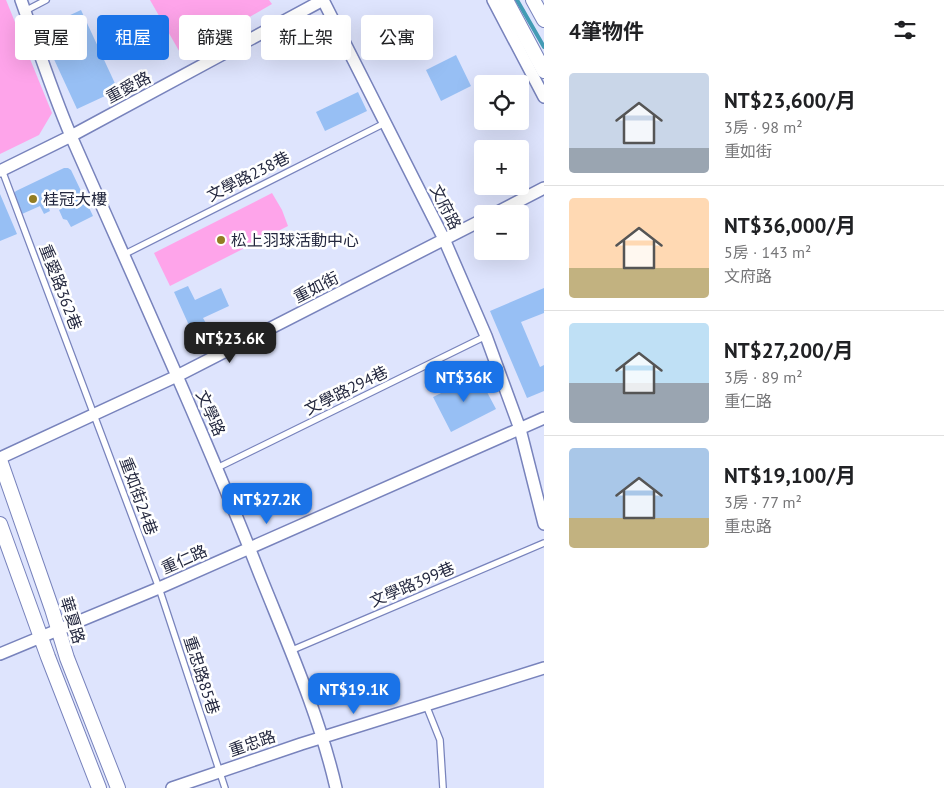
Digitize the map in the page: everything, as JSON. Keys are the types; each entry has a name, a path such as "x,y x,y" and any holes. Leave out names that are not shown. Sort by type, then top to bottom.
{"street":[{"name":"文學路","path":"21,0 71,136 250,547 323,737 336,788"},
{"name":"文府路","path":"323,0 444,239 486,336 520,429 544,524"},
{"name":"重愛路","path":"1,170 71,136 323,0"},
{"path":"493,0 544,98"},
{"path":"506,0 544,71"},
{"path":"533,0 544,20"},
{"path":"511,205 544,188"},
{"name":"重如街","path":"0,459 177,376 474,224"},
{"name":"重仁路","path":"0,654 159,588 544,418"},
{"name":"華夏路","path":"0,459 66,658 118,788"},
{"path":"0,524 34,616 40,638 99,788"},
{"name":"重忠路","path":"172,788 323,737 544,668"}],"lane":[{"path":"25,12 46,0"},
{"name":"文學路238巷","path":"123,255 386,123"},
{"name":"重愛路362巷","path":"1,170 94,414"},
{"name":"文學路294巷","path":"217,468 486,336"},
{"name":"重如街24巷","path":"94,414 159,588"},
{"name":"文學路399巷","path":"290,651 544,543"},
{"name":"重忠路85巷","path":"159,588 225,788"},
{"path":"426,706 440,740 443,788"}],"shaded area":[{"path":"0,0 6,0 15,22 15,60 30,60 52,113 39,135 0,154"},
{"path":"150,0 269,0 272,4 251,16 179,15 179,51 169,33 169,15 159,15"},
{"name":"松上羽球活動中心","path":"272,193 282,210 288,226 170,286 154,253"}],"building":[{"path":"81,10 83,15 70,15"},
{"path":"87,23 97,45 97,60 104,60 118,90 77,109 54,60 87,60"},
{"path":"456,55 471,86 441,101 426,70"},
{"path":"358,92 367,111 325,131 316,112"},
{"name":"桂冠大樓","path":"64,168 71,170 93,216 71,227 67,220 63,219 59,210 63,208 58,196 46,201 50,211 44,214 40,206 22,214 13,194"},
{"path":"0,194 17,234 0,241"},
{"path":"188,286 195,300 221,288 229,306 203,318 207,325 192,332 174,292"},
{"path":"544,288 544,313 521,322 540,367 544,365 544,391 527,398 490,311"},
{"path":"478,375 496,409 451,432 433,397"}],"waterway":[{"path":"517,0 544,47"}],"place":[{"name":"桂冠大樓","path":"33,199"},
{"name":"松上羽球活動中心","path":"221,240"}]}
